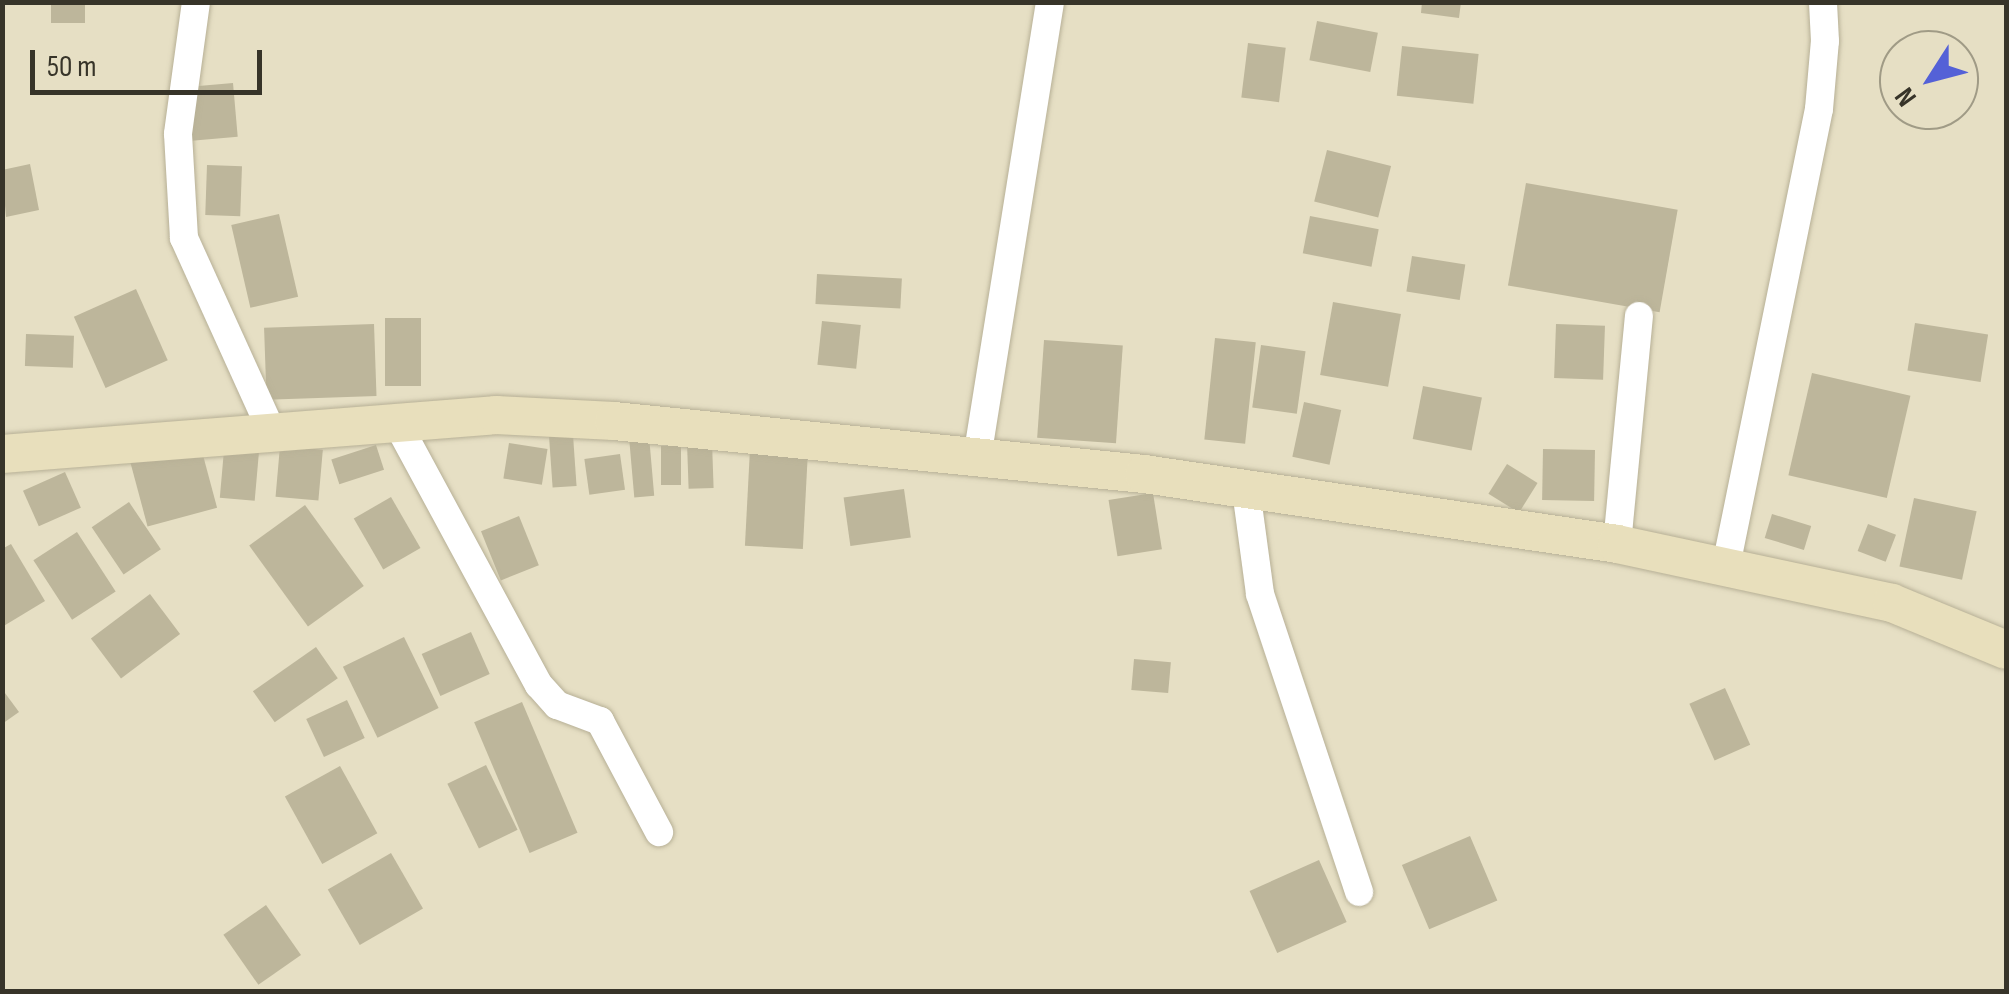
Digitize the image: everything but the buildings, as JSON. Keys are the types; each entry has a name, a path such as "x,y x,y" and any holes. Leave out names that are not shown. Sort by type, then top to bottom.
{"street":[{"path":"196,2 178,134 184,238 272,432"},
{"path":"976,458 1050,2"},
{"path":"1726,566 1820,109 1826,41 1823,2"},
{"path":"1616,544 1639,316"},
{"path":"2,454 496,415 614,421 1246,490 1616,544 1892,603 2006,650"},
{"path":"396,421 539,685 558,705 600,721 658,832"},
{"path":"1246,490 1260,594 1359,892"}]}
